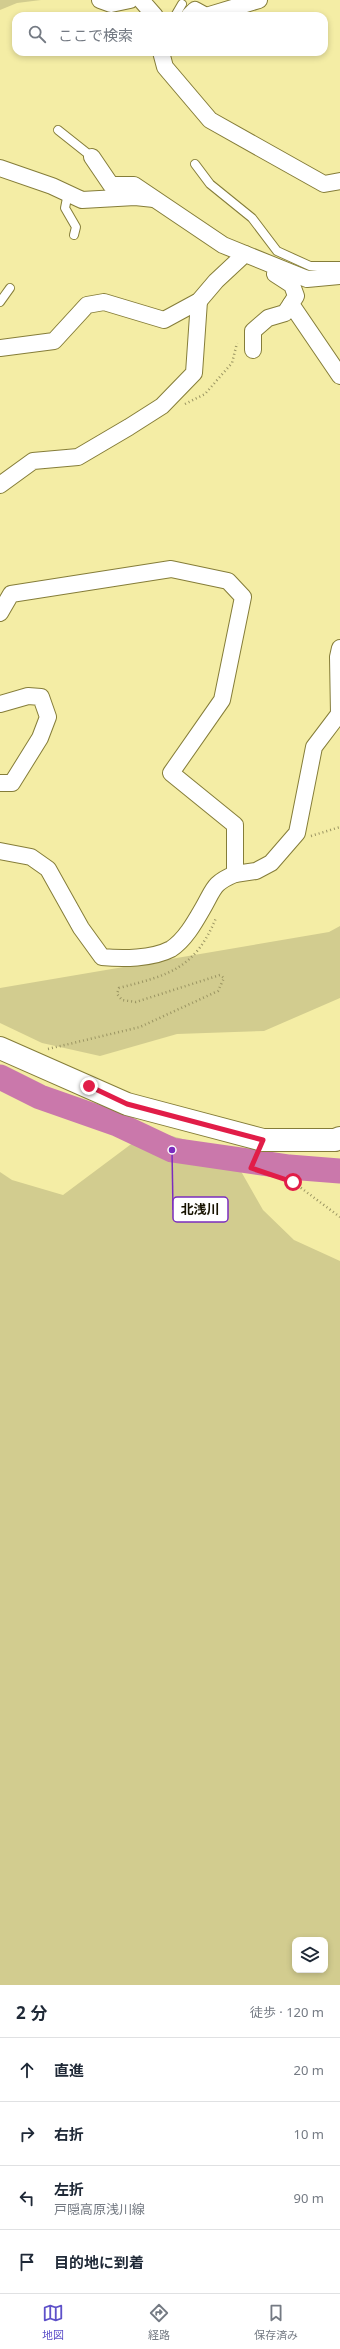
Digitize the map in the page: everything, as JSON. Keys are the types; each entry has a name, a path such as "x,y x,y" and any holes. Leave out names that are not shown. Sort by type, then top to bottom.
{"main road":[{"path":"0,1048 127,1104 263,1140 335,1140 340,1138"}],"street":[{"path":"100,0 111,4 130,0"},
{"path":"141,0 152,12"},
{"path":"219,12 259,0"},
{"path":"186,10 195,10 199,12"},
{"path":"162,56 165,67 210,120 324,184 340,181"},
{"path":"92,157 111,185 134,185 223,245 307,279 340,276"},
{"path":"0,168 68,193 82,200 92,201 135,197 155,199"},
{"path":"0,348 54,341 87,305 104,302 164,320 199,301 216,281 245,254"},
{"path":"252,350 253,331 268,318 285,313 296,296 292,285 275,275 272,265"},
{"path":"0,485 33,461 78,457 162,406 194,373 199,301"},
{"path":"291,304 340,376"},
{"path":"0,613 11,594 171,569 228,580 243,597 222,700 171,773 235,825 235,874"},
{"path":"0,851 31,857 48,869 81,928 102,958 130,960 171,949 190,931 219,881 235,874 256,871 271,863 298,830 314,747 339,714 338,657 340,648"},
{"path":"0,704 28,696 42,698 48,717 40,738 12,783 0,782"}],"lane":[{"path":"58,130 92,157"},
{"path":"195,164 210,184 252,218 277,252 310,266 340,266"},
{"path":"68,193 65,208 76,227 74,235"},
{"path":"0,302 10,288"}],"path":[{"path":"298,830 312,836 340,827"},
{"path":"35,1063 48,1049 140,1028 218,991 224,978 220,975 136,1002 122,1000 117,994 119,988 158,978 188,962 208,938 216,916"},
{"path":"263,1140 251,1168 293,1182 340,1217"}],"shaded area":[{"path":"0,0 41,0 17,3 0,10"},
{"path":"340,926 340,998 264,1031 177,1034 100,1056 42,1043 0,1023 0,988 329,932"},
{"path":"150,1130 230,1152 263,1210 294,1240 340,1261 340,1985 0,1985 0,1172 12,1180 63,1195"}],"waterway":[{"path":"0,1077 40,1097 117,1124 172,1150 289,1167 340,1171"}],"place":[{"name":"北浅川","path":"172,1150"}],"route":[{"path":"89,1086 127,1104 263,1140 251,1168 293,1182"}]}
